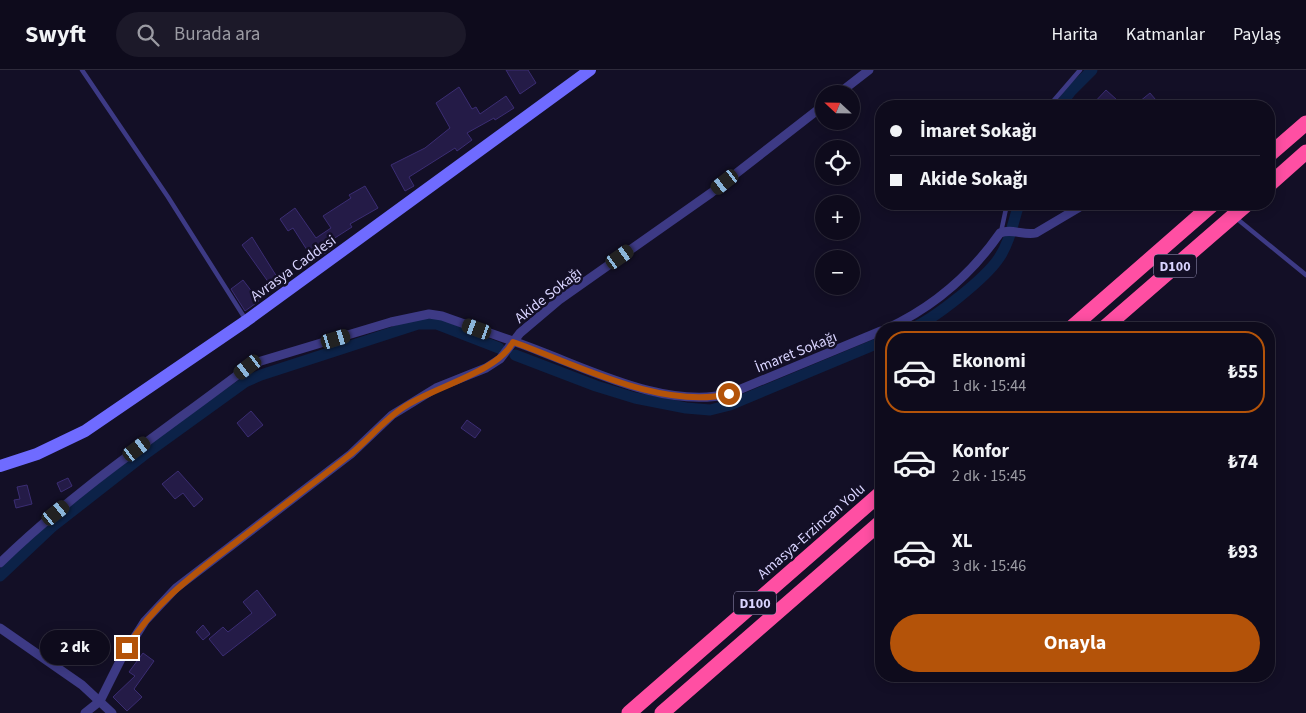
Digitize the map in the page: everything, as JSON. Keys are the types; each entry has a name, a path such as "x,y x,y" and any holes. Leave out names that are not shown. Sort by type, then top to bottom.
{"highway":[{"path":"1275,150 1306,123"},
{"path":"1275,180 1306,152"},
{"name":"D100","path":"1078,322 1200,210"},
{"name":"D100","path":"1111,322 1240,210"},
{"name":"Amasya-Erzincan Yolu","path":"629,713 875,498"},
{"name":"D100","path":"662,713 875,527"}],"street":[{"name":"Avrasya Caddesi","path":"0,466 37,454 85,432 246,322 590,70"},
{"path":"850,85 869,70"},
{"name":"Akide Sokağı","path":"85,713 100,701 134,637 145,621 176,588 351,454 392,415 436,388 486,368 500,359 513,342 560,300 711,193 815,112"},
{"path":"900,322 921,312 938,300 972,269 1003,232 1036,233 1075,210"},
{"name":"İmaret Sokağı","path":"0,563 56,513 137,449 248,367 262,361 391,322 429,314 442,316 598,375 638,387 692,398 713,398 729,394 875,333"},
{"path":"0,628 70,676 112,713"}],"lane":[{"path":"82,70 168,197 246,322"},
{"path":"1054,100 1080,70"},
{"path":"1003,232 1007,210"},
{"path":"1233,216 1306,275"}],"building":[{"path":"506,70 528,70 536,83 520,94"},
{"path":"459,87 472,109 476,107 480,114 506,96 514,108 495,120 494,118 467,133 472,140 457,151 455,148 409,177 414,186 405,191 391,165 425,148 450,128 436,103"},
{"path":"1106,90 1117,100 1097,100"},
{"path":"1150,93 1156,100 1141,100"},
{"path":"365,186 378,208 350,224 352,227 327,243 331,249 314,261 293,228 288,231 280,219 295,208 316,238 331,228 323,216 351,198 349,195"},
{"path":"252,237 282,285 274,290 242,245"},
{"path":"243,280 259,301 245,311 231,289"},
{"path":"251,411 263,425 248,437 237,423"},
{"path":"467,420 481,430 475,438 461,428"},
{"path":"178,471 203,499 194,507 183,493 175,499 162,484"},
{"path":"68,478 72,486 61,492 57,483"},
{"path":"27,485 32,504 16,508 14,500 20,499 17,487"},
{"path":"257,590 276,615 223,656 209,639 223,627 228,632 252,613 243,602"},
{"path":"203,625 210,634 203,640 196,632"},
{"path":"143,653 154,661 134,689 142,697 127,711 113,697 135,676 129,672"}],"waterway":[{"path":"1064,100 1092,70"},
{"path":"924,322 958,298 992,267 1006,245 1017,210"},
{"path":"0,576 52,527 148,452 245,382 261,375 418,324 437,324 499,348"},
{"path":"515,355 596,386 635,398 686,408 710,410 730,405 875,345"}],"route":[{"path":"127,648 145,621 176,588 351,454 392,415 436,388 486,368 500,359 513,342 598,375 638,387 692,398 713,398 729,394"}]}
